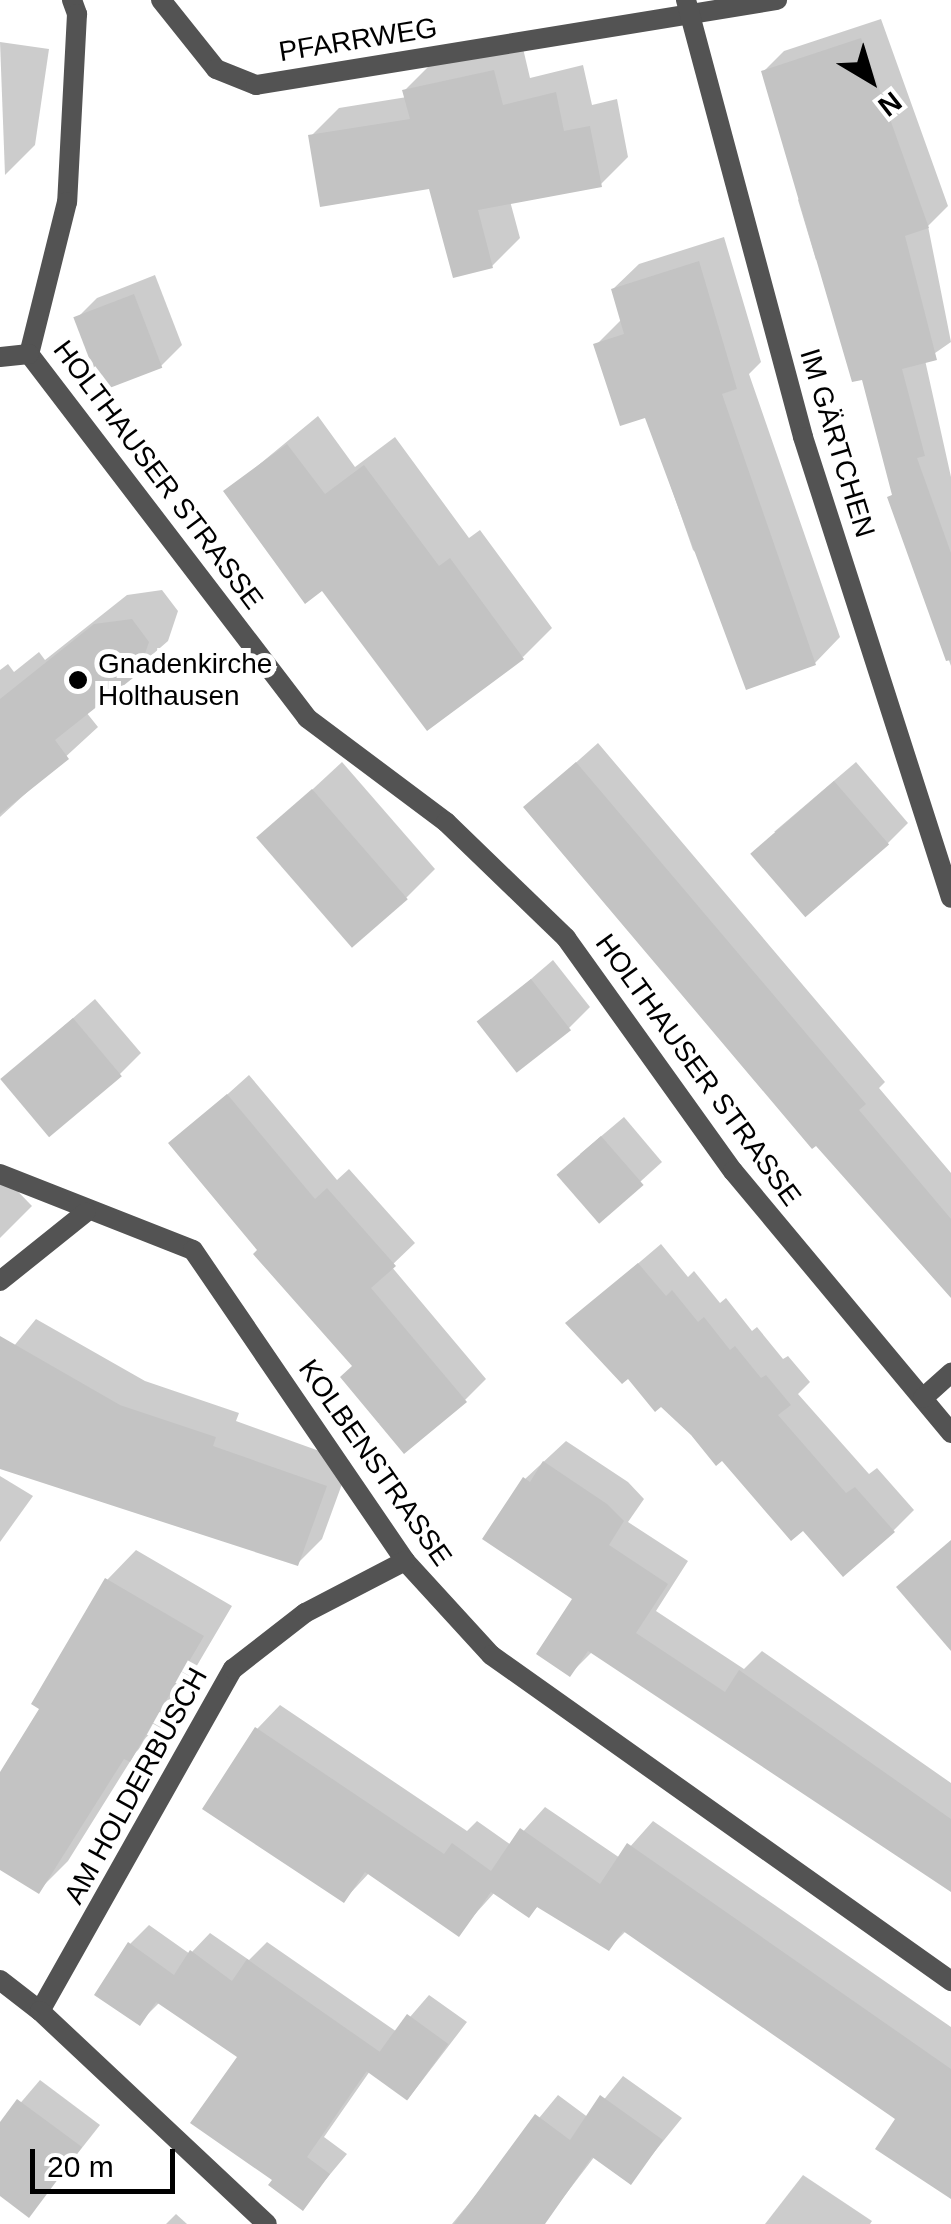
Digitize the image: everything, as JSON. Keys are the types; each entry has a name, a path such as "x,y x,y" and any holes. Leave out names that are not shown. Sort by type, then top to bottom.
{"street":[{"name":"HOLTHAUSER STRASSE","path":"72,0 77,14 67,202 29,354 307,718 446,822 566,938 732,1170 951,1432"},
{"name":"PFARRWEG","path":"162,0 216,69 256,85 688,7 777,0"},
{"name":"IM GÄRTCHEN","path":"688,7 803,437 951,898"},
{"path":"0,358 29,354"},
{"name":"KOLBENSTRASSE","path":"0,1174 86,1212 194,1250 404,1561 490,1654 951,1981"},
{"path":"0,1282 86,1212"},
{"path":"922,1398 951,1373"},
{"name":"AM HOLDERBUSCH","path":"40,2011 233,1669 305,1613 404,1561"},
{"path":"0,1980 40,2011 268,2224"}],"building":[{"path":"861,38 929,228 905,236 937,360 902,369 925,456 917,458 951,553 951,660 946,661 887,497 892,495 862,380 852,382 761,71"},
{"path":"494,70 503,105 556,92 564,131 590,126 602,187 478,210 493,268 453,278 429,189 320,207 308,135 410,119 402,90"},
{"path":"699,261 737,389 722,394 816,665 746,690 645,418 620,426 593,344 624,334 611,289"},
{"path":"134,294 162,368 102,391 73,317"},
{"path":"287,444 325,494 364,465 439,566 450,558 524,659 427,731 322,591 305,604 223,491"},
{"name":"Gnadenkirche Holthausen","path":"132,619 149,642 138,674 55,740 69,759 0,814 0,699 94,624"},
{"path":"576,762 866,1104 859,1110 951,1219 951,1298 816,1146 812,1149 523,807"},
{"path":"834,781 889,844 805,917 750,854"},
{"path":"312,789 408,899 352,948 256,838"},
{"path":"531,979 571,1030 517,1073 477,1021"},
{"path":"73,1018 122,1076 49,1137 0,1079"},
{"path":"227,1094 315,1199 327,1188 396,1266 371,1288 467,1402 404,1454 340,1377 352,1366 253,1254 257,1250 168,1143"},
{"path":"601,1136 644,1185 599,1224 556,1175"},
{"path":"638,1263 666,1296 672,1290 698,1322 704,1317 730,1350 735,1346 761,1378 766,1375 791,1405 778,1415 846,1493 855,1487 895,1532 843,1577 803,1531 791,1541 722,1461 716,1466 661,1407 655,1412 628,1379 622,1384 565,1323"},
{"path":"0,1336 120,1405 216,1437 213,1446 327,1486 298,1566 0,1469"},
{"path":"543,1461 607,1504 624,1521 609,1545 668,1584 636,1633 725,1692 739,1670 951,1819 951,1892 588,1651 570,1677 536,1654 572,1599 482,1539 523,1477 530,1482"},
{"path":"951,1540 951,1651 896,1587"},
{"path":"105,1578 204,1636 130,1762 124,1759 39,1894 0,1870 0,1772 39,1709 31,1704"},
{"path":"255,1727 444,1854 452,1843 491,1871 520,1828 600,1884 627,1843 951,2069 951,2199 875,2149 895,2119 623,1931 609,1951 537,1907 529,1918 491,1892 459,1937 365,1872 344,1903 202,1809"},
{"path":"128,1942 174,1975 190,1950 232,1981 247,1959 380,2052 307,2157 330,2174 303,2211 268,2185 272,2180 190,2123 237,2057 156,2002 140,2026 94,1995"},
{"path":"407,2014 448,2044 407,2101 366,2071"},
{"path":"600,2095 663,2140 631,2185 592,2157 545,2224 454,2224 535,2114 570,2140"},
{"path":"17,2099 82,2147 29,2218 0,2196 0,2122"}],"place":[{"name":"Gnadenkirche Holthausen","path":"78,680"}]}
